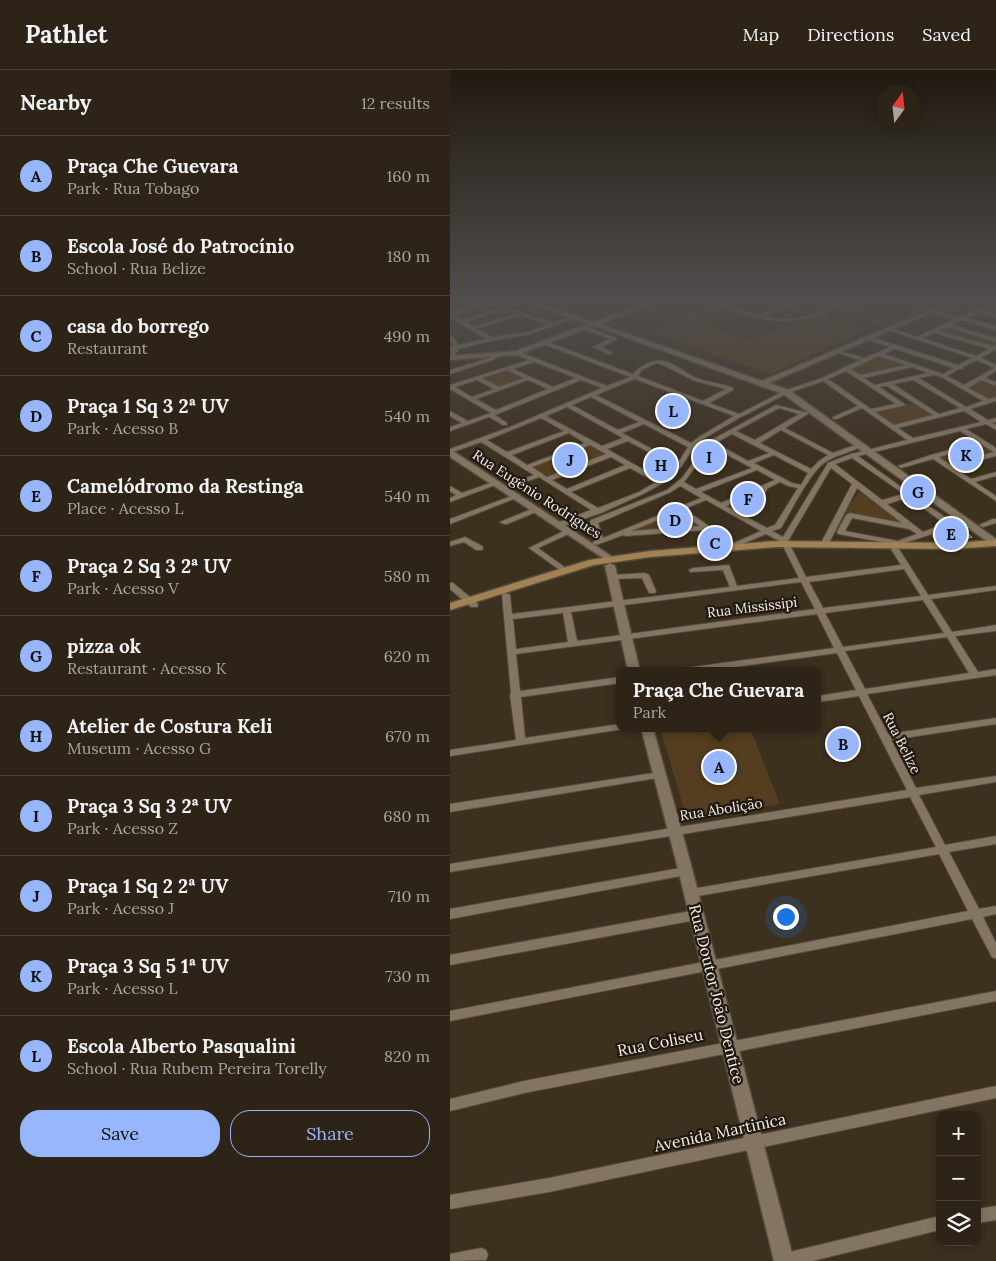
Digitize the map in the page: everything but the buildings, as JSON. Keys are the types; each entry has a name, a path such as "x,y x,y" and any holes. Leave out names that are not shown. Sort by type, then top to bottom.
{"main road":[{"path":"972,544 982,538 981,529"},
{"path":"784,545 898,546 996,542"},
{"path":"450,607 497,596 564,572 609,562 784,545 825,543 898,546 996,542"},
{"path":"523,587 609,562 629,562 736,549"},
{"path":"450,612 472,603"}],"street":[{"path":"451,358 489,356"},
{"path":"450,372 497,356"},
{"path":"523,356 606,388"},
{"path":"579,356 739,416"},
{"path":"693,356 789,390 835,418 927,494 964,521 981,529"},
{"path":"767,381 828,356"},
{"path":"850,356 865,360"},
{"path":"560,525 641,493 661,482 677,468 692,446 739,416 789,390 824,379 875,356"},
{"path":"883,356 943,376 989,402"},
{"path":"923,356 960,368"},
{"path":"964,388 996,368 969,356"},
{"path":"943,376 981,356"},
{"path":"450,387 534,360"},
{"path":"450,452 591,395 634,376 640,369 656,361 672,365 677,371 700,381 732,388 703,403"},
{"path":"858,377 912,366"},
{"path":"507,368 552,389"},
{"path":"847,368 901,405"},
{"path":"873,387 935,373"},
{"path":"780,376 808,412 860,445 901,466 996,542"},
{"path":"477,378 499,389"},
{"path":"471,399 529,378"},
{"path":"450,429 493,414 582,378"},
{"path":"914,378 996,428"},
{"path":"981,378 996,384"},
{"path":"824,379 912,441"},
{"path":"888,384 938,416"},
{"path":"450,387 471,399 505,424"},
{"path":"591,395 692,446"},
{"path":"893,427 965,409 996,399"},
{"path":"871,411 915,402"},
{"path":"568,405 629,438 677,468 682,481 695,492 766,532 784,545 830,464 853,454 996,420"},
{"path":"600,542 594,522 669,491 682,481 710,443 778,406 808,412"},
{"path":"835,418 862,406"},
{"path":"755,443 808,412"},
{"path":"450,413 467,423"},
{"path":"542,416 661,482"},
{"path":"618,432 645,422"},
{"path":"781,428 833,455"},
{"path":"961,429 996,452"},
{"path":"506,455 569,431"},
{"path":"731,431 812,472"},
{"path":"601,449 629,438"},
{"path":"481,439 598,511"},
{"path":"527,467 590,443"},
{"path":"710,443 790,485 802,487"},
{"path":"901,466 983,443"},
{"path":"678,510 708,528 736,549 778,526 812,472 821,462 833,455 860,445"},
{"name":"Rua Eugênio Rodrigues","path":"450,452 591,545 609,562"},
{"path":"949,466 996,452"},
{"path":"748,463 774,453"},
{"path":"853,454 909,495 882,504"},
{"path":"547,480 611,455"},
{"path":"933,456 995,497"},
{"path":"830,464 922,535"},
{"path":"566,491 630,465"},
{"path":"695,492 758,468"},
{"path":"970,481 996,474"},
{"path":"504,488 540,475"},
{"path":"720,506 780,480"},
{"path":"450,500 496,483"},
{"path":"825,543 855,484"},
{"path":"743,520 765,487"},
{"path":"450,488 461,496"},
{"path":"882,504 927,494"},
{"path":"450,522 517,496"},
{"path":"591,545 706,498"},
{"path":"913,498 951,525"},
{"path":"504,522 537,510"},
{"path":"912,527 850,515 841,532 898,546 922,535 964,521"},
{"path":"981,529 996,521"},
{"path":"618,534 708,528"},
{"path":"564,572 533,548 569,532"},
{"path":"450,544 465,538 479,548"},
{"name":"Rua Belize","path":"784,545 822,612 861,693 996,954"},
{"path":"898,546 905,567 975,675"},
{"path":"609,562 620,603 633,667"},
{"path":"509,616 905,567"},
{"path":"693,570 726,568 734,588"},
{"path":"612,578 645,575 652,591"},
{"path":"450,585 472,603"},
{"name":"Rua Mississipi","path":"512,652 996,588"},
{"path":"497,596 509,616 521,743"},
{"path":"567,610 573,644"},
{"path":"713,667 996,628"},
{"path":"821,699 996,672"},
{"path":"516,695 616,681"},
{"path":"884,738 996,722"},
{"path":"450,753 616,729"},
{"name":"Rua Doutor João Dentice","path":"648,732 692,893 783,1261"},
{"path":"450,808 660,775"},
{"name":"Rua Abolição","path":"450,868 996,779"},
{"path":"692,893 996,840"},
{"path":"450,914 686,871"},
{"path":"450,1016 996,910"},
{"path":"450,960 696,915"},
{"name":"Rua Coliseu","path":"450,1105 524,1086 996,996"},
{"name":"Avenida Martinica","path":"450,1202 548,1185 996,1092"},
{"path":"981,1215 996,1212"},
{"path":"783,1261 936,1224"},
{"path":"452,1261 481,1255"}],"shaded area":[{"path":"718,356 811,356 770,374"},
{"path":"878,356 906,365 859,375 850,368"},
{"path":"508,370 526,378 500,387 482,378"},
{"path":"982,380 996,387 996,397 989,400 968,388"},
{"path":"914,403 933,415 894,425 876,412"},
{"path":"982,444 996,452 949,465 937,457"},
{"path":"590,445 607,454 549,477 532,467"},
{"path":"860,490 903,523 845,512"},
{"path":"760,491 742,516 724,506"},
{"path":"679,512 702,527 630,532"},
{"path":"661,732 752,732 780,804 687,820"}],"place":[{"name":"Escola Alberto Pasqualini","path":"673,411"},
{"name":"Praça 3 Sq 5 1ª UV","path":"966,455"},
{"name":"Praça 3 Sq 3 2ª UV","path":"709,457"},
{"name":"Praça 1 Sq 2 2ª UV","path":"570,460"},
{"name":"Atelier de Costura Keli","path":"661,465"},
{"name":"pizza ok","path":"918,492"},
{"name":"Praça 2 Sq 3 2ª UV","path":"748,499"},
{"name":"Praça 1 Sq 3 2ª UV","path":"675,520"},
{"name":"Camelódromo da Restinga","path":"951,534"},
{"name":"casa do borrego","path":"715,543"},
{"name":"Escola José do Patrocínio","path":"843,744"},
{"name":"Praça Che Guevara","path":"719,767"}]}
